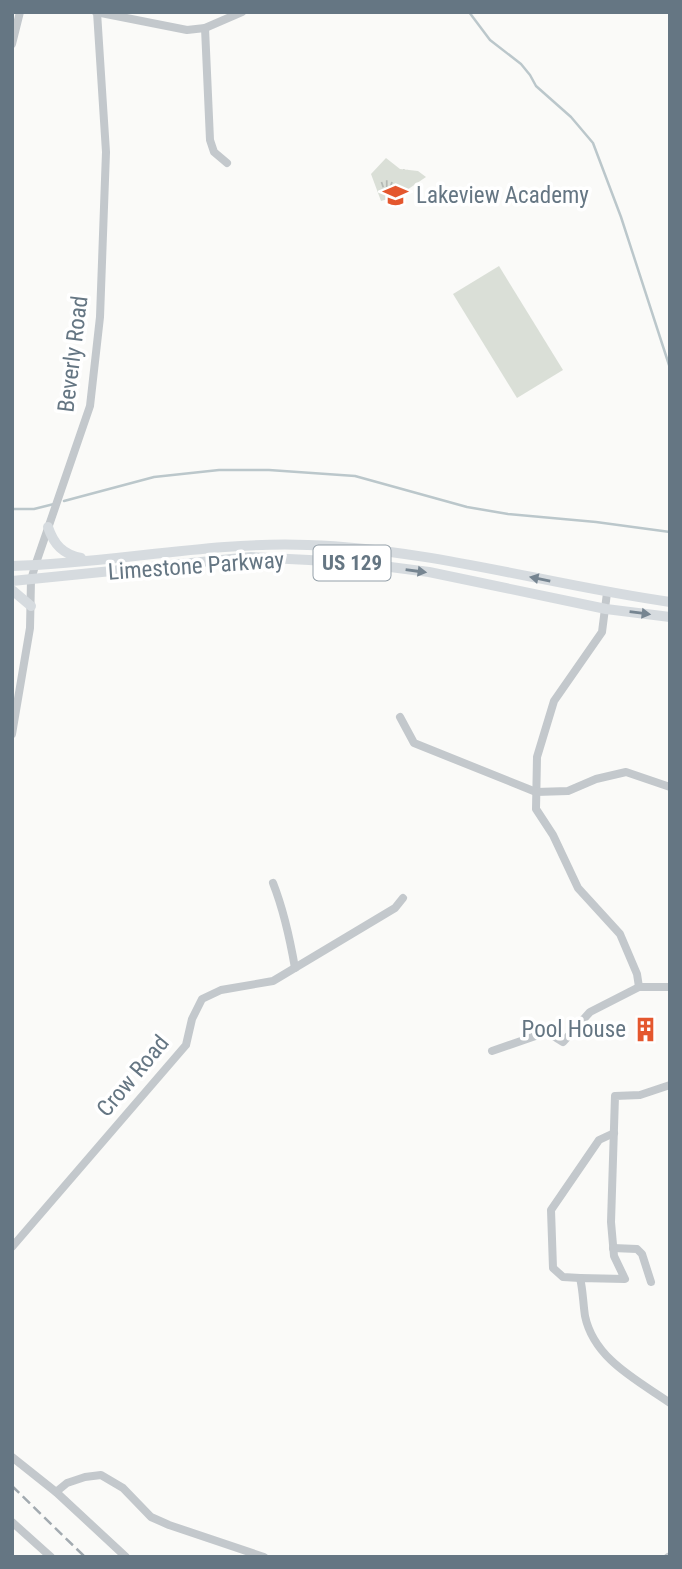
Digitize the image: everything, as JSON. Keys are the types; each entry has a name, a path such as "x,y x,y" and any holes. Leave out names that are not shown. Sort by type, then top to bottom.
{"main road":[{"path":"48,527 52,538 65,553 91,560"},
{"name":"Limestone Parkway","path":"12,566 35,566 250,544 310,545 431,557 607,593 670,602"},
{"name":"Limestone Parkway","path":"12,581 251,557 309,559 429,572 606,609 670,617"},
{"path":"12,590 31,606"}],"street":[{"path":"12,44 20,12"},
{"path":"96,12 187,30 205,28 242,12"},
{"name":"Beverly Road","path":"12,734 30,628 35,566 90,406 100,317 106,152 96,12"},
{"path":"205,28 210,140 214,152 227,163"},
{"path":"607,593 602,632 554,701 537,757 536,809 553,835 578,888 620,934 637,974 639,987"},
{"path":"400,717 414,743 536,792 568,790 596,779 626,772 670,787"},
{"path":"272,883 284,912 295,968"},
{"name":"Crow Road","path":"12,1247 186,1045 192,1019 202,999 221,990 273,981 395,908 403,898"},
{"path":"492,1051 547,1032 564,1042 590,1012 639,987 670,987"},
{"path":"614,1133 599,1140 551,1210 553,1268 563,1277 625,1279 614,1256 611,1222 614,1133 615,1096 640,1095 670,1085"},
{"path":"614,1248 637,1249 642,1254 651,1282"},
{"path":"580,1278 585,1317 600,1350 616,1365 670,1403"},
{"path":"12,1457 56,1492 126,1557"},
{"path":"56,1492 67,1483 101,1475 123,1488 151,1517 264,1557"},
{"path":"12,1522 51,1557"}],"green space":[{"path":"386,158 400,169 418,171 426,177 398,196 381,201 371,174"},
{"path":"499,266 563,370 517,398 453,294"}],"waterway":[{"path":"469,12 490,40 521,64 536,86 571,117 593,143 621,217 670,368"},
{"path":"64,501 154,477 219,470 269,470 355,476 467,507 670,532"},
{"path":"12,509 34,509 54,504"}],"railway":[{"path":"12,1486 85,1557"}],"place":[{"name":"Lakeview Academy","path":"396,195"},
{"name":"Pool House","path":"646,1029"}]}
